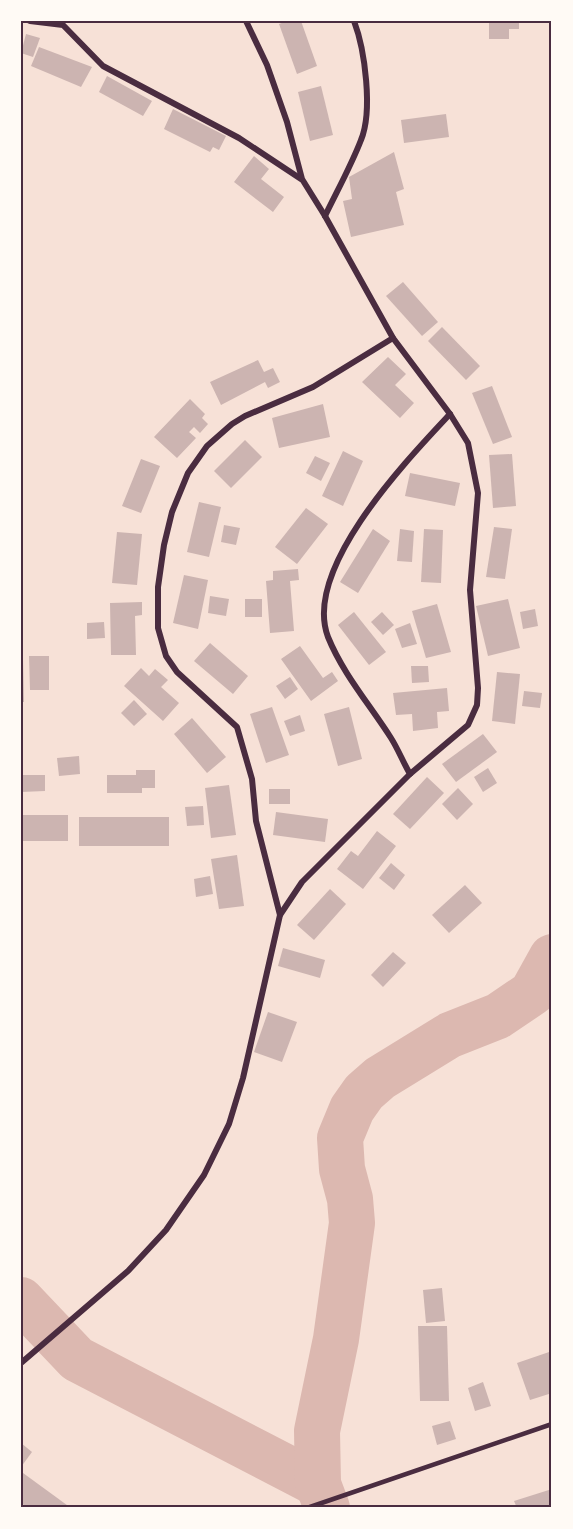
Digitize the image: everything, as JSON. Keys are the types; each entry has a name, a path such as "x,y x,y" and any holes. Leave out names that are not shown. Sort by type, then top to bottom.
{"street":[{"path":"30,21 64,23 103,66 239,138 302,179"},
{"path":"21,1363 128,1271 166,1230 204,1175 229,1124 243,1078 280,915 302,882 410,774 468,725 478,699 470,590 478,493 468,443 450,414 393,338 302,179 287,122 267,65 246,21"},
{"path":"325,216 362,139 366,113 365,71 354,21"},
{"path":"280,915 260,838 250,771 237,727 177,672 166,656 158,628 158,587 164,545 172,512 188,472 207,446 245,416 313,387 393,338"},
{"path":"410,774 392,740 342,663 328,636 323,614 336,565 364,515 402,466 450,414"}],"lane":[{"path":"307,1508 552,1424"}],"building":[{"path":"287,21 301,21 317,66 297,74 279,24"},
{"path":"489,21 519,21 519,29 509,29 509,39 489,39"},
{"path":"26,34 40,38 33,57 21,53"},
{"path":"39,47 92,67 81,87 31,66"},
{"path":"107,76 152,101 143,116 99,92"},
{"path":"321,86 333,135 310,141 298,92"},
{"path":"173,109 226,136 219,150 213,147 210,152 164,129"},
{"path":"446,114 449,137 404,143 401,120"},
{"path":"394,152 404,189 396,192 404,225 351,237 343,201 352,199 349,177"},
{"path":"254,156 269,169 261,179 284,197 273,212 234,182"},
{"path":"403,282 438,322 422,336 386,296"},
{"path":"442,327 480,366 466,380 428,341"},
{"path":"388,357 406,374 395,385 414,403 400,418 362,382"},
{"path":"258,360 264,372 273,368 280,382 268,388 265,382 221,405 210,382"},
{"path":"492,386 512,437 493,444 472,393"},
{"path":"190,399 205,414 202,418 208,424 200,433 194,427 189,432 196,438 177,458 154,437"},
{"path":"323,404 330,437 279,448 272,418"},
{"path":"245,440 262,457 231,488 214,471"},
{"path":"343,451 363,461 343,506 322,496"},
{"path":"512,454 516,506 493,508 489,455"},
{"path":"315,456 330,463 321,481 306,473"},
{"path":"141,459 160,466 141,513 122,506"},
{"path":"410,473 460,483 455,506 405,496"},
{"path":"199,502 221,507 209,557 187,552"},
{"path":"306,508 328,524 297,564 275,547"},
{"path":"224,525 240,528 236,545 221,542"},
{"path":"494,527 512,529 505,579 486,577"},
{"path":"373,529 390,541 358,593 340,582"},
{"path":"400,529 414,531 412,562 397,561"},
{"path":"424,529 443,530 441,583 421,582"},
{"path":"117,532 142,534 137,585 112,583"},
{"path":"298,569 299,580 290,581 294,631 270,633 266,581 273,580 273,571"},
{"path":"184,575 208,580 198,629 173,623"},
{"path":"210,596 229,599 226,616 208,613"},
{"path":"245,599 262,599 262,617 245,617"},
{"path":"508,599 520,648 488,656 476,606"},
{"path":"142,602 142,615 135,616 136,655 111,655 110,603"},
{"path":"437,604 451,652 426,658 412,611"},
{"path":"535,609 538,626 523,629 520,612"},
{"path":"354,612 386,652 369,665 338,625"},
{"path":"382,612 394,625 383,635 371,622"},
{"path":"104,622 105,638 87,639 87,623"},
{"path":"410,623 417,644 402,648 395,629"},
{"path":"210,643 248,676 233,694 194,661"},
{"path":"300,646 323,678 332,672 338,681 311,701 281,659"},
{"path":"29,656 49,656 49,690 30,690"},
{"path":"21,659 23,659 24,702 21,702"},
{"path":"411,666 428,666 429,682 412,683"},
{"path":"141,668 149,676 155,669 168,680 161,687 179,703 163,721 124,686"},
{"path":"497,672 520,674 515,724 492,721"},
{"path":"290,677 298,689 285,699 276,686"},
{"path":"447,688 449,711 437,712 438,728 413,731 412,714 396,715 393,693"},
{"path":"524,691 542,693 540,708 522,706"},
{"path":"134,700 147,714 134,726 121,713"},
{"path":"272,707 289,755 266,763 250,714"},
{"path":"349,707 362,759 338,766 324,714"},
{"path":"300,715 305,731 290,736 284,721"},
{"path":"192,718 226,757 207,773 174,734"},
{"path":"483,734 497,752 456,782 442,764"},
{"path":"79,756 80,774 59,776 57,758"},
{"path":"488,768 497,783 483,792 474,777"},
{"path":"136,770 155,770 155,788 142,788 142,793 107,793 107,775 136,775"},
{"path":"21,775 45,775 45,791 21,792"},
{"path":"427,777 444,793 410,829 393,814"},
{"path":"229,785 236,835 211,838 205,788"},
{"path":"458,788 473,804 457,820 442,804"},
{"path":"269,789 290,789 290,804 269,804"},
{"path":"203,806 204,825 187,826 185,807"},
{"path":"276,812 328,819 325,842 273,835"},
{"path":"21,815 68,815 68,841 21,841"},
{"path":"79,817 169,817 169,846 79,846"},
{"path":"377,831 396,846 363,889 337,869 351,851 358,856"},
{"path":"237,855 244,906 219,909 211,859"},
{"path":"391,863 405,875 394,890 379,878"},
{"path":"210,876 213,894 196,897 194,879"},
{"path":"465,885 482,903 449,933 432,915"},
{"path":"330,889 346,904 314,940 297,925"},
{"path":"283,948 325,960 320,978 278,966"},
{"path":"393,952 406,963 383,987 371,975"},
{"path":"268,1012 297,1022 282,1062 254,1052"},
{"path":"442,1288 445,1321 426,1323 423,1290"},
{"path":"418,1326 447,1326 449,1401 420,1401"},
{"path":"552,1351 552,1393 530,1400 517,1363"},
{"path":"483,1382 491,1406 475,1411 468,1388"},
{"path":"450,1421 456,1439 437,1445 432,1426"},
{"path":"21,1443 32,1452 21,1467"},
{"path":"23,1473 71,1508 28,1508 21,1503"},
{"path":"552,1489 552,1508 517,1508 514,1501"}],"waterway":[{"path":"327,1508 318,1484 317,1431 336,1339 352,1223 350,1199 342,1169 340,1138 352,1109 364,1092 380,1078 450,1035 498,1016 532,993 552,957"},
{"path":"21,1300 77,1359 318,1484"}]}
